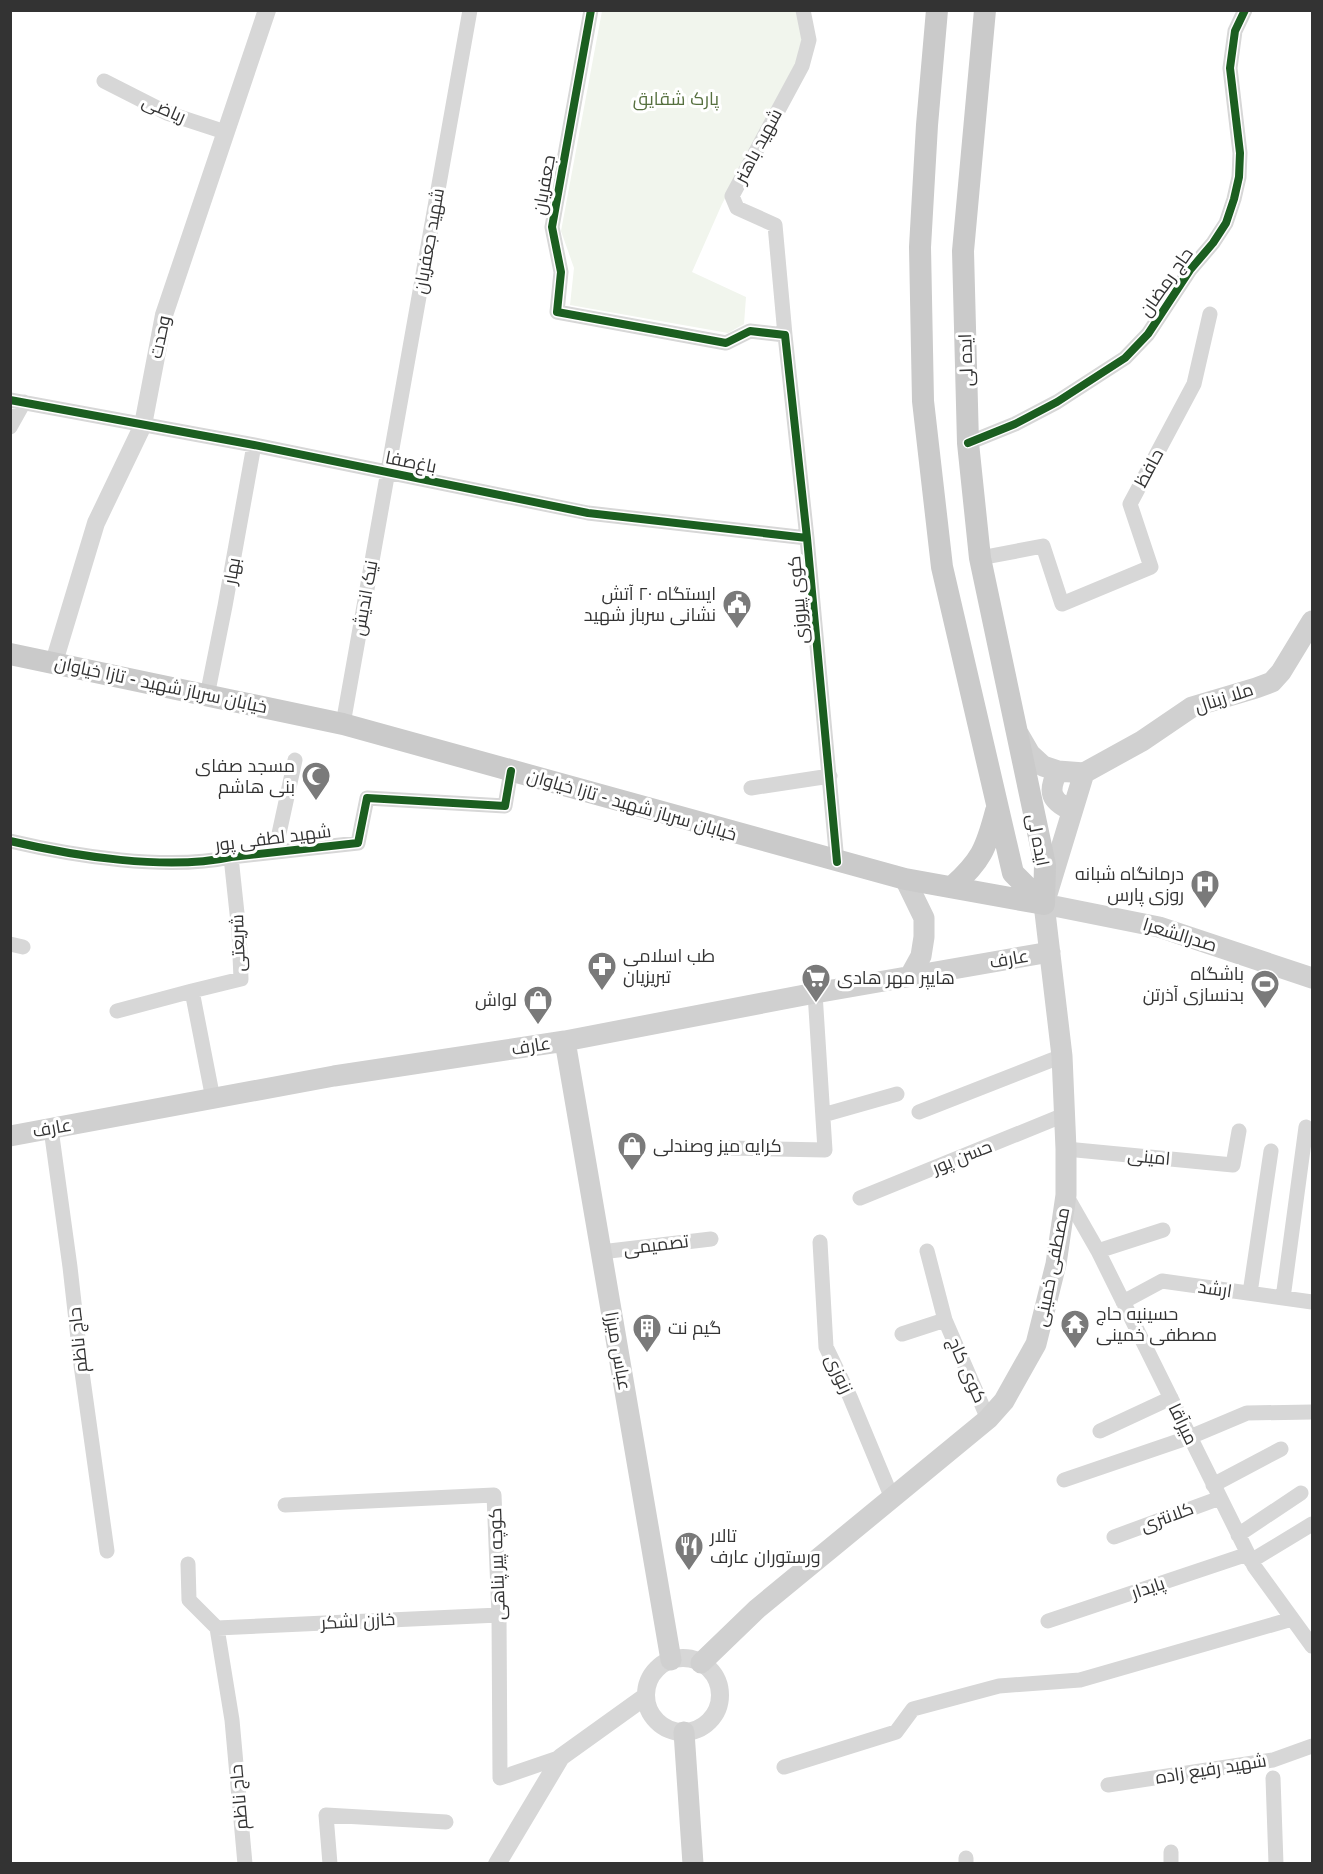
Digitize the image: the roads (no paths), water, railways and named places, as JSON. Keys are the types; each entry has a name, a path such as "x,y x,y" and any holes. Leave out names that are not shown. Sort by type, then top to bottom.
{"main road":[{"name":"ایده لى","path":"937,10 920,247 922,401 942,567 1013,873 1044,904"},
{"name":"ایده لى","path":"982,11 963,251 968,443 980,558 1045,865 1044,904"},
{"name":"ملا زینال","path":"1084,773 1142,741 1192,706 1272,682 1281,672 1312,621"},
{"name":"خیابان سرباز شهید - تازا خیاوان","path":"10,654 343,724 837,862 905,879 1044,904"},
{"path":"1015,728 1030,754 1043,766 1058,771 1084,773 1044,904"},
{"path":"1058,771 1051,787 1053,795 1059,804 1071,810"},
{"path":"952,887 972,869 982,854 997,807"},
{"path":"905,879 924,918 921,956 910,976"},
{"name":"مصطفی خمینی","path":"701,1663 757,1609 988,1419 1004,1401 1036,1344 1056,1264 1066,1195 1062,1056 1044,904"},
{"name":"صدرالشعرا","path":"1044,904 1159,927 1312,978"},
{"name":"عارف","path":"10,1136 334,1076 565,1041 815,993 1050,952"},
{"name":"عباس میرزا","path":"565,1041 671,1660"},
{"path":"684,1732 693,1863"}],"street":[{"name":"وحدت","path":"54,662 96,523 143,425 164,315 267,10"},
{"name":"شهید جعفریان","path":"387,472 470,10"},
{"name":"جعفریان","path":"591,10 552,227 561,272 557,312 726,343 750,331 785,335"},
{"name":"شهید باهنر","path":"785,335 775,225 737,208 732,196 802,66 809,40 803,10"},
{"name":"حاج رمضان","path":"968,443 1015,424 1057,402 1125,358 1148,334 1190,270 1213,243 1226,223 1239,177 1240,153 1230,68 1235,32 1245,10"},
{"name":"ریاضی","path":"104,81 167,112 225,132"},
{"name":"حافظ","path":"980,558 1043,546 1062,604 1151,567 1130,504 1194,384 1210,314"},
{"name":"کوی پیروزی","path":"785,335 807,538 837,862"},
{"name":"باغ‌صفا","path":"17,401 254,445 588,513 807,538"},
{"path":"10,427 17,401"},
{"name":"بهار","path":"207,696 254,445"},
{"name":"نیک اندیش","path":"343,724 387,472"},
{"path":"276,852 295,760"},
{"name":"شهید لطفی پور","path":"10,841 43,848 164,863 212,861 358,843 367,798 505,806 511,771"},
{"path":"751,788 830,776"},
{"name":"شریعتی","path":"192,991 241,979 239,932 231,857"},
{"path":"117,1011 192,991 213,1099"},
{"path":"729,1148 825,1150 815,993"},
{"path":"919,1112 1062,1056"},
{"path":"823,1116 897,1094"},
{"name":"حسن پور","path":"860,1198 1064,1115"},
{"path":"1283,1298 1306,1126"},
{"name":"حاج ناظم","path":"51,1129 107,1551"},
{"name":"امینی","path":"1066,1149 1233,1165 1239,1131"},
{"path":"1250,1293 1271,1151"},
{"name":"میرآقا","path":"1066,1195 1098,1251 1249,1557 1292,1619 1310,1638"},
{"path":"1098,1251 1163,1230"},
{"name":"تصمیمی","path":"601,1252 711,1239"},
{"name":"زنوزی","path":"820,1242 826,1347 850,1397 892,1498"},
{"name":"کوی کاج","path":"927,1251 945,1320 988,1419"},
{"name":"ارشد","path":"1123,1302 1162,1281 1312,1302"},
{"name":"کوی کاج","path":"902,1334 945,1320"},
{"path":"1100,1431 1171,1398"},
{"path":"1064,1480 1190,1437 1247,1413 1312,1412"},
{"name":"کلانتری","path":"1114,1537 1217,1491 1281,1449"},
{"path":"1238,1534 1301,1492"},
{"name":"کوچه پیر پناهی","path":"285,1505 494,1495 499,1615 500,1778 561,1757"},
{"name":"پایدار","path":"1048,1621 1249,1557 1312,1524"},
{"path":"188,1564 189,1600 217,1628"},
{"name":"خازن لشکر","path":"217,1628 499,1615"},
{"path":"784,1767 896,1732 913,1709 999,1686 1080,1680 1292,1619"},
{"name":"حاج ناظم","path":"217,1628 232,1720 245,1863"},
{"path":"686,1658 701,1663 711,1670 720,1692 719,1704 714,1715 696,1730 673,1731 663,1726 654,1719 646,1696 652,1675 660,1666 671,1660 686,1658"},
{"path":"497,1863 561,1757 646,1696"},
{"name":"شهید رفیع زاده","path":"1108,1785 1273,1760 1312,1746"},
{"path":"1274,1778 1276,1863"},
{"path":"330,1863 327,1815 446,1822"}],"place":[{"name":"ایستگاه ۲۰ آتش نشانی سرباز شهید","path":"737,630"},
{"name":"مسجد صفای بنی هاشم","path":"316,802"},
{"name":"درمانگاه شبانه روزی پارس","path":"1205,910"},
{"name":"طب اسلامی تبریزیان","path":"602,992"},
{"name":"هایپر مهر هادی","path":"816,1004"},
{"name":"باشگاه بدنسازی آذرتن","path":"1265,1010"},
{"name":"لواش","path":"538,1026"},
{"name":"کرایه میز وصندلی","path":"632,1172"},
{"name":"حسینیه حاج مصطفی خمینی","path":"1075,1350"},
{"name":"گیم نت","path":"647,1354"},
{"name":"تالار ورستوران عارف","path":"689,1572"}],"park label":[{"name":"پارک شقایق","path":"676,99"}]}
